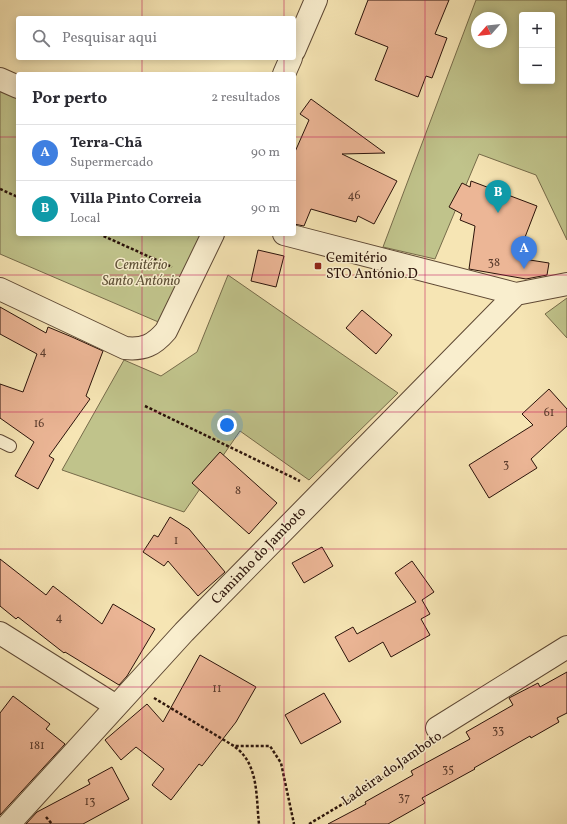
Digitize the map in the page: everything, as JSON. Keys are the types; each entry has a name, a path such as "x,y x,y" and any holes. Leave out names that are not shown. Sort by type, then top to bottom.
{"street":[{"path":"296,46 316,0"},
{"path":"285,72 290,60"},
{"path":"0,79 16,86"},
{"path":"0,289 125,348 135,349 144,347 158,341 166,331 212,236"},
{"path":"292,236 516,294 567,284"},
{"name":"Caminho do Jamboto","path":"9,824 184,632 516,294"},
{"path":"0,633 116,706"},
{"name":"Ladeira do Jamboto","path":"441,725 567,647"}],"path":[{"path":"0,189 16,197"},
{"path":"103,236 193,277"},
{"path":"145,406 322,492"},
{"path":"135,686 234,746 248,760 256,784 259,824"},
{"name":"Ladeira do Jamboto","path":"309,824 361,793 423,751 448,730 441,725"},
{"path":"234,746 270,746 281,763 294,824"}],"green space":[{"path":"476,0 567,0 567,240 536,175 479,154 435,259 383,247 471,13 471,48 507,48 507,12 471,12"},
{"name":"Cemitério Santo António","path":"0,84 16,92 16,236 201,236 163,324 0,254"},
{"path":"228,275 398,393 309,480 240,431 184,512 62,470 124,360 161,376 197,352"},
{"path":"567,298 567,338 545,314"}],"building":[{"path":"368,0 449,0 435,34 447,38 432,78 426,76 418,97 375,80 388,47 355,34"},
{"path":"311,99 385,153 342,154 397,181 374,224 358,216 356,222 311,209 304,226 296,224 296,149 309,120 300,114"},
{"path":"471,181 537,206 517,258 549,263 547,275 526,279 469,269 475,226 460,220 462,214 449,207 462,183 470,187"},
{"path":"258,250 284,256 276,287 251,281"},
{"path":"0,307 46,333 48,327 103,351 86,396 90,399 49,456 54,459 38,489 15,476 34,442 0,418 0,384 23,392 37,354 0,334"},
{"path":"362,310 392,335 376,354 346,328"},
{"path":"549,389 567,409 567,426 531,459 537,468 489,498 469,465 533,425 522,414"},
{"path":"220,452 277,503 249,534 192,483"},
{"path":"170,517 189,529 225,572 198,596 168,561 164,566 143,552 154,535 158,537"},
{"path":"322,547 333,566 304,583 292,563"},
{"path":"0,559 46,595 53,586 102,624 113,604 155,629 127,676 119,685 65,652 64,653 18,617 16,619 0,606"},
{"path":"412,561 434,592 422,600 430,614 421,619 430,635 391,657 383,642 349,662 335,637 353,627 357,634 416,602 395,573"},
{"path":"200,655 256,687 236,722 202,766 199,764 171,800 152,785 164,769 136,747 121,760 105,740 147,704 163,722"},
{"path":"567,672 567,713 557,718 559,722 531,738 530,736 474,768 475,769 422,798 425,803 388,824 328,824 366,804 365,802 413,775 411,771 470,739 466,732 513,705 509,698 538,683 540,687"},
{"path":"324,693 341,722 301,744 285,715"},
{"path":"13,696 50,724 46,729 65,744 0,815 0,713"},
{"path":"112,767 129,799 83,824 26,824 37,812 90,784 88,780"}],"place":[{"name":"Villa Pinto Correia","path":"498,213"},
{"name":"Cemitério STO António D","path":"318,266"},
{"name":"Terra-Chã","path":"524,269"}]}
